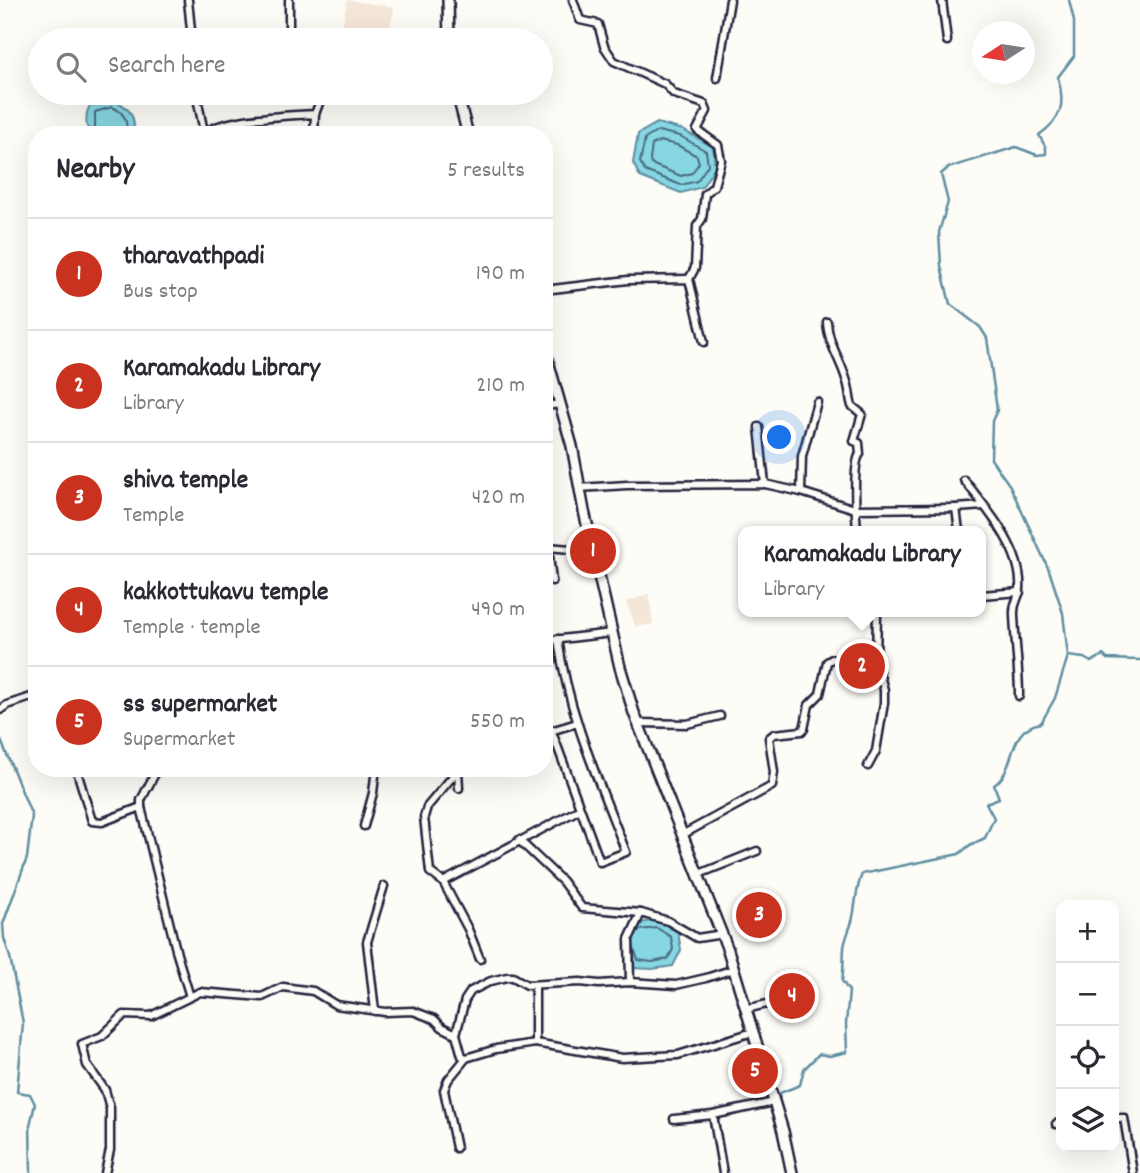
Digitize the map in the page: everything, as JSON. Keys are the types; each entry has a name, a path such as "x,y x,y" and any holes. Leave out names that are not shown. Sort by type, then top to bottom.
{"main road":[{"path":"448,0 449,28"},
{"path":"460,105 466,126"},
{"path":"553,377 572,446 620,667 682,835 723,934 783,1131 792,1173"}],"street":[{"path":"188,0 191,28"},
{"path":"289,0 289,28"},
{"path":"573,0 580,20 598,24 604,46 614,61 665,84 674,94 704,104 706,111 697,130 718,145 721,160 714,186 705,194 702,219 697,226 695,268 690,279 704,342"},
{"path":"717,78 730,0"},
{"path":"942,0 947,41"},
{"path":"198,105 202,126"},
{"path":"314,126 318,105"},
{"path":"221,126 257,118 315,114"},
{"path":"553,289 628,280 690,279"},
{"path":"827,321 827,337 850,391 852,407 862,414 854,441 859,443 860,454 856,459 857,526"},
{"path":"802,492 802,456 817,402"},
{"path":"553,405 561,404"},
{"path":"759,427 765,484"},
{"path":"964,480 1007,538 1018,570 1020,592 1013,603 1019,696"},
{"path":"579,488 765,484 802,492 855,509 984,506"},
{"path":"956,508 958,526"},
{"path":"553,547 593,551"},
{"path":"986,595 1020,592"},
{"path":"868,766 876,751 884,703 876,661 878,617"},
{"path":"553,640 612,632"},
{"path":"553,743 600,862 626,852 577,723 562,674 558,639"},
{"path":"682,835 772,786 774,772 769,738 774,734 804,729 809,705 820,694 827,662 832,659 878,667"},
{"path":"0,710 28,698"},
{"path":"639,723 687,724 720,716"},
{"path":"553,730 577,723"},
{"path":"79,777 92,821 102,822 141,807"},
{"path":"153,777 141,800 141,807 190,997"},
{"path":"363,826 375,777"},
{"path":"451,777 427,807 424,817 430,872 443,882 468,929 480,959"},
{"path":"459,777 460,788"},
{"path":"443,882 580,809"},
{"path":"519,840 562,881 582,908 641,913 668,920 697,938 723,934"},
{"path":"699,874 757,851"},
{"path":"376,1011 367,942 384,886"},
{"path":"630,982 629,939 641,913"},
{"path":"466,1058 462,1056 456,1034 466,1000 471,991 491,981 513,977 527,985 630,982 687,984 734,969"},
{"path":"535,985 535,1043"},
{"path":"105,1173 110,1150 110,1108 106,1090 87,1065 82,1044 102,1036 124,1015 151,1016 200,992 262,997 284,987 313,991 336,1004 376,1011 413,1011 435,1019 442,1027 456,1034"},
{"path":"746,1009 796,997"},
{"path":"456,1148 443,1090 466,1058 496,1049 535,1043 622,1058 678,1055 753,1032"},
{"path":"674,1119 713,1115 774,1102"},
{"path":"713,1115 723,1173"},
{"path":"1119,1118 1124,1118 1133,1173"}],"shaded area":[{"path":"347,0 394,7 390,28 342,28"},
{"path":"649,594 653,624 636,627 626,602"}],"water":[{"path":"91,105 122,105 131,113 134,126 87,126"},
{"path":"657,123 683,130 713,147 715,167 702,187 681,193 640,177 633,163 638,134"},
{"path":"658,920 678,932 681,950 673,966 632,968 625,941 634,924"}],"waterway":[{"path":"779,1104 780,1093 800,1085 804,1069 819,1054 830,1056 847,1052 849,991 842,981 844,948 862,874 959,854 985,838 994,818 986,803 999,798 994,785 1006,769 1022,733 1041,723 1055,698 1068,656 1063,613 1049,570 1010,486 991,459 992,421 997,410 987,338 980,327 950,304 941,266 939,232 948,202 941,174 948,168 1016,147 1037,155 1046,154 1039,135 1053,123 1060,110 1058,77 1074,56 1074,21 1069,0"},
{"path":"1068,656 1084,658 1091,662 1103,655 1107,659 1140,660"},
{"path":"0,738 32,816 27,858 3,924 23,1023 17,1092 30,1094 35,1104 30,1125 31,1173"},
{"path":"788,1134 796,1173"}],"place":[{"name":"tharavathpadi","path":"593,551"},
{"name":"Karamakadu Library","path":"862,666"},
{"name":"shiva temple","path":"759,915"},
{"name":"kakkottukavu temple","path":"792,996"},
{"name":"ss supermarket","path":"755,1071"}]}
